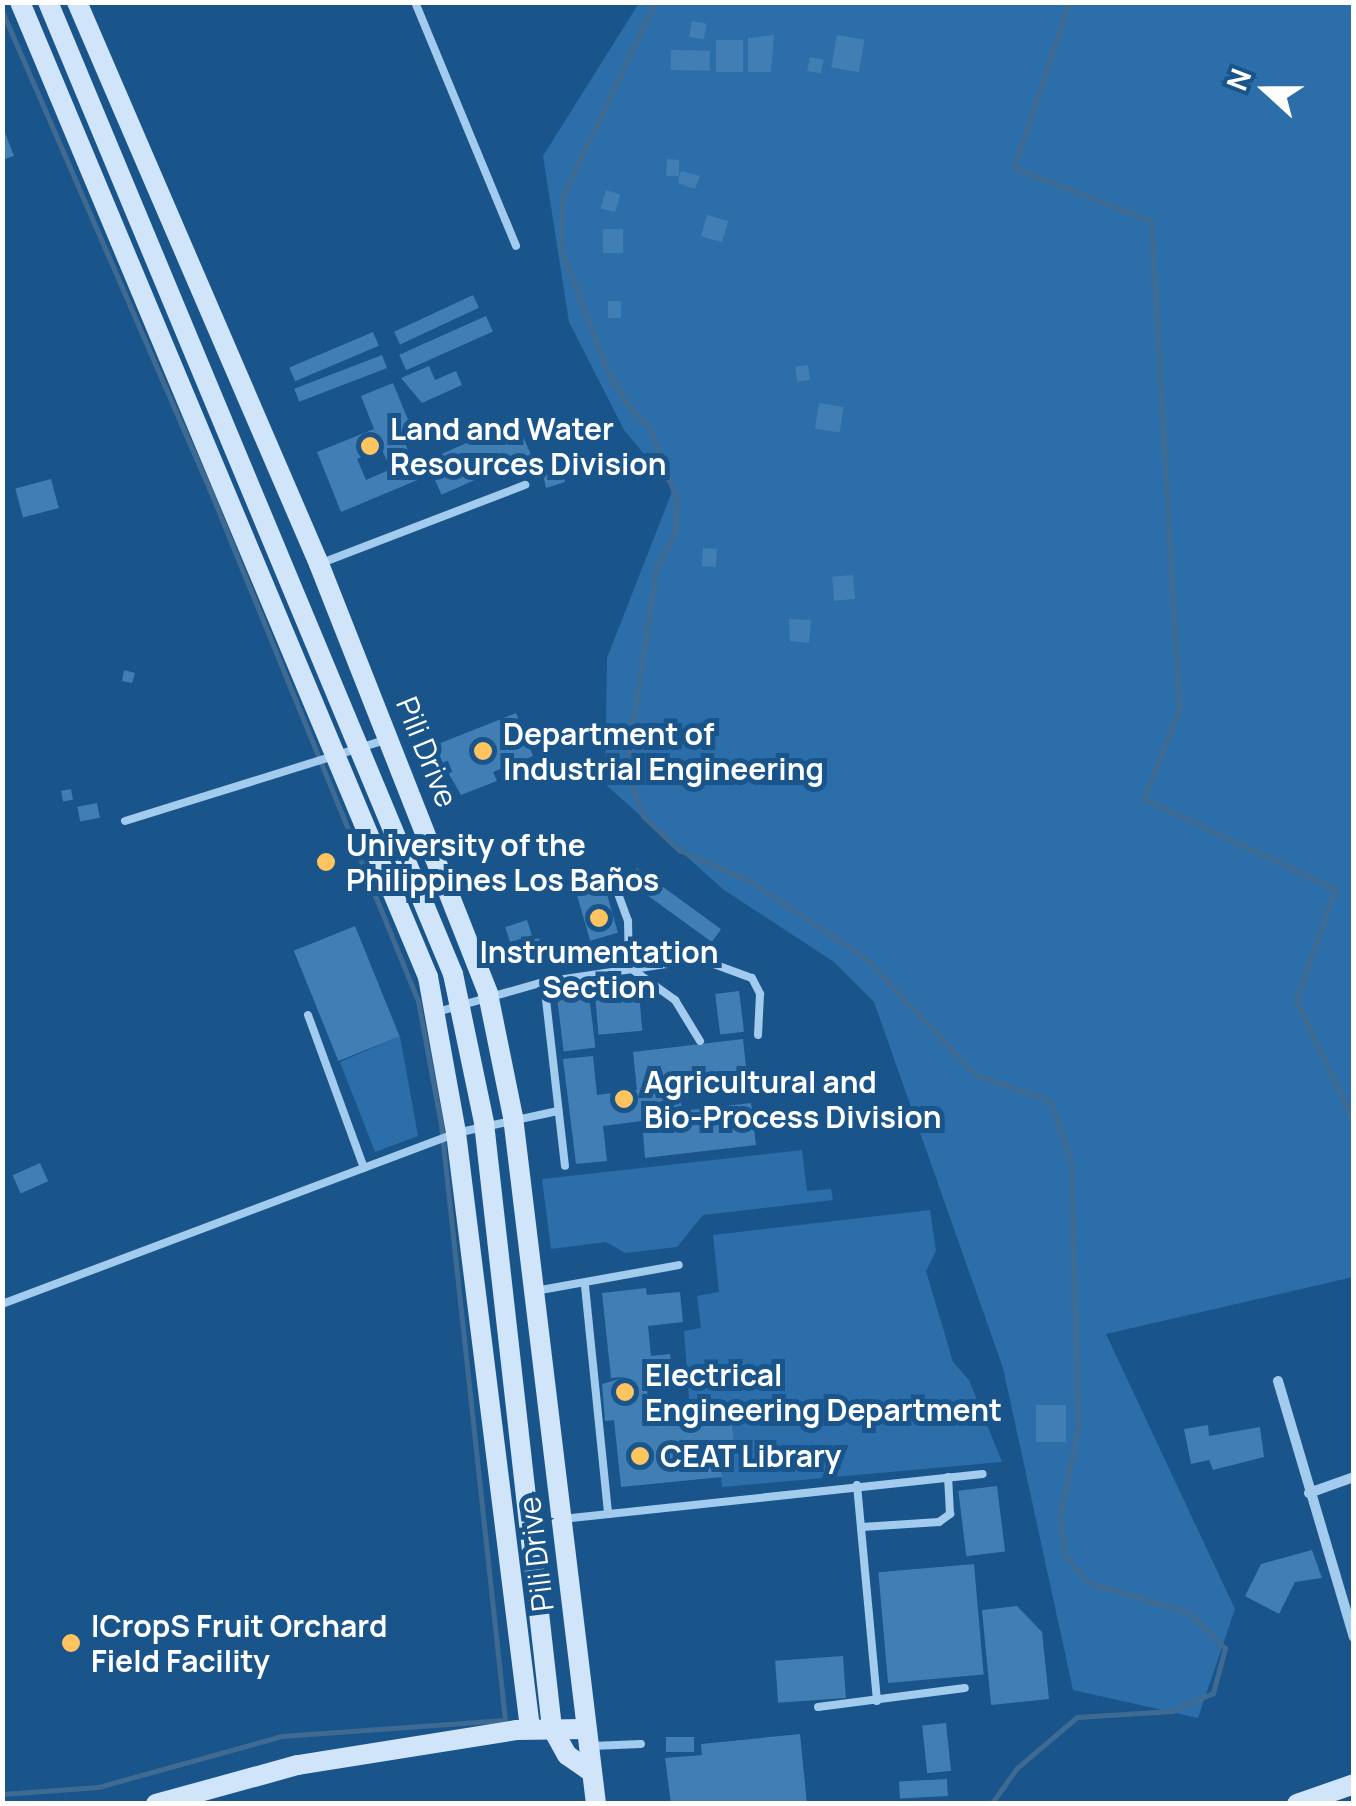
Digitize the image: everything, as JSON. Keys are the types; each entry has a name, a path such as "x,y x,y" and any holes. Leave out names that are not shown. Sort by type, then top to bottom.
{"street":[{"path":"20,2 332,758 385,873 436,1013 456,1132 530,1728"},
{"path":"48,2 362,748 462,1004 484,1123 552,1728 567,1754 592,1772"},
{"name":"Pili Drive","path":"77,2 319,564 488,994 513,1116 596,1804"},
{"path":"1278,1382 1354,1637"},
{"path":"1309,1493 1354,1478"},
{"path":"156,1804 298,1766 530,1728 552,1728 587,1737"},
{"path":"1297,1804 1354,1784"}],"lane":[{"path":"415,2 516,246"},
{"path":"319,564 525,484"},
{"path":"124,821 390,739"},
{"path":"385,873 410,865"},
{"path":"612,878 628,921 630,967"},
{"path":"436,1013 488,994 544,982 700,959 741,970 760,994 758,1036"},
{"path":"630,967 675,1000 700,1041"},
{"path":"544,982 564,1166"},
{"path":"308,1014 364,1168"},
{"path":"2,1304 456,1132 513,1116 558,1111"},
{"path":"535,1291 600,1284 606,1274 679,1265"},
{"path":"585,1286 608,1514"},
{"path":"562,1519 983,1474"},
{"path":"862,1527 939,1522 950,1514 948,1478"},
{"path":"858,1485 877,1700"},
{"path":"818,1707 965,1688"},
{"path":"587,1737 641,1744"}],"shaded area":[{"path":"639,3 1353,3 1353,1277 1106,1334 1235,1609 1198,1718 1073,1690 1003,1368 874,1002 834,962 724,890 605,784 607,658 673,489 624,430 569,322 543,156"},
{"path":"400,1036 418,1136 375,1152 340,1062"},
{"path":"802,1150 807,1191 831,1189 833,1200 703,1215 677,1247 625,1253 606,1242 551,1249 542,1179"},
{"path":"930,1210 936,1251 926,1271 953,1362 969,1380 1002,1462 722,1487 719,1455 735,1453 732,1425 718,1426 716,1411 690,1414 684,1331 701,1328 697,1296 719,1292 713,1235"}],"building":[{"path":"692,21 707,24 704,40 689,37"},
{"path":"774,35 771,72 748,72 748,38"},
{"path":"837,35 865,40 859,72 831,67"},
{"path":"716,40 743,40 743,72 716,72"},
{"path":"671,50 710,51 710,71 671,70"},
{"path":"810,57 824,60 821,74 807,71"},
{"path":"2,125 14,156 2,160"},
{"path":"667,159 679,160 679,176 666,176"},
{"path":"681,171 700,176 695,189 678,183"},
{"path":"606,190 620,194 615,212 601,208"},
{"path":"707,215 728,221 722,242 701,236"},
{"path":"603,229 623,229 623,253 603,253"},
{"path":"473,295 479,308 400,344 394,332"},
{"path":"608,301 621,301 621,318 608,318"},
{"path":"486,316 493,332 406,370 399,355"},
{"path":"373,332 379,346 295,381 289,368"},
{"path":"382,355 387,368 299,402 294,389"},
{"path":"808,365 810,380 797,382 795,367"},
{"path":"429,366 435,380 456,371 462,385 422,403 401,378"},
{"name":"Land and Water Resources Division","path":"393,383 416,439 405,443 420,479 341,512 317,452 374,429 361,396","holes":["381,448 391,469 366,480 357,459"]},
{"path":"819,403 844,407 840,433 815,429"},
{"path":"516,421 531,455 442,495 426,461"},
{"path":"585,460 587,472 572,476 568,463"},
{"path":"563,472 565,482 546,488 543,474"},
{"path":"51,479 59,508 23,518 15,489"},
{"path":"703,548 717,549 716,567 702,566"},
{"path":"853,575 855,599 834,601 832,577"},
{"path":"789,619 811,620 809,643 790,641"},
{"path":"124,670 135,673 132,683 122,681"},
{"name":"Department of Industrial Engineering","path":"516,713 533,756 493,772 497,781 461,795 433,746"},
{"path":"71,789 73,800 63,802 61,791"},
{"path":"97,803 100,818 80,822 77,807"},
{"path":"637,868 721,929 712,942 628,881"},
{"name":"Instrumentation Section","path":"602,877 618,933 590,941 574,885"},
{"path":"527,920 532,935 510,942 505,927"},
{"path":"355,926 400,1036 338,1061 294,951"},
{"path":"539,938 543,954 529,957 525,941"},
{"path":"588,987 595,1048 564,1051 556,991"},
{"path":"739,991 744,1032 720,1035 715,994"},
{"path":"639,993 642,1031 598,1035 595,997"},
{"name":"Agricultural and Bio-Process Division","path":"743,1039 748,1085 680,1092 682,1111 751,1103 756,1145 645,1158 642,1121 603,1126 607,1161 576,1164 563,1059 593,1056 597,1095 637,1090 633,1052"},
{"path":"40,1163 48,1181 21,1193 13,1175"},
{"name":"Electrical Engineering Department","path":"646,1288 647,1295 680,1292 683,1322 648,1326 651,1356 670,1354 671,1367 686,1366 687,1382 647,1387 649,1408 689,1403 690,1414 716,1411 718,1426 732,1424 735,1453 719,1455 722,1477 621,1487 614,1420 605,1421 602,1384 626,1377 611,1378 602,1293"},
{"path":"1036,1405 1066,1405 1066,1442 1036,1442"},
{"path":"1208,1425 1209,1436 1260,1427 1264,1457 1213,1470 1209,1460 1191,1464 1184,1429"},
{"path":"997,1486 1005,1552 966,1556 958,1491"},
{"path":"1312,1550 1322,1578 1295,1582 1279,1614 1245,1596 1261,1564"},
{"path":"974,1564 984,1675 888,1683 878,1572"},
{"path":"1017,1606 1042,1632 1049,1699 991,1705 982,1610"},
{"path":"843,1656 846,1698 778,1703 775,1661"},
{"path":"946,1723 951,1771 927,1773 922,1726"},
{"path":"800,1734 807,1804 671,1804 665,1758 702,1755 701,1744"},
{"path":"666,1737 694,1737 694,1752 666,1752"},
{"path":"947,1779 948,1796 900,1798 899,1782"}],"waterway":[{"path":"655,2 562,198 561,249 606,367 626,403 650,428 677,501 675,533 656,569 626,768 643,816 679,850 752,882 864,957 976,1075 1050,1101 1071,1161 1078,1428 1060,1516 1065,1556 1089,1583 1188,1612 1225,1648 1213,1693 1172,1711 1077,1717 1017,1768 991,1804"},
{"path":"1069,2 1014,168 1151,221 1179,709 1144,799 1335,889 1296,1001 1354,1122"},
{"path":"2,11 209,488 418,1001 441,1125 505,1720 282,1736 98,1787 2,1794"}],"place":[{"name":"Land and Water Resources Division","path":"370,446"},
{"name":"Department of Industrial Engineering","path":"483,751"},
{"name":"University of the Philippines Los Baños","path":"326,862"},
{"name":"Instrumentation Section","path":"599,918"},
{"name":"Agricultural and Bio-Process Division","path":"624,1099"},
{"name":"Electrical Engineering Department","path":"625,1392"},
{"name":"CEAT Library","path":"640,1456"},
{"name":"ICropS Fruit Orchard Field Facility","path":"71,1643"}]}
